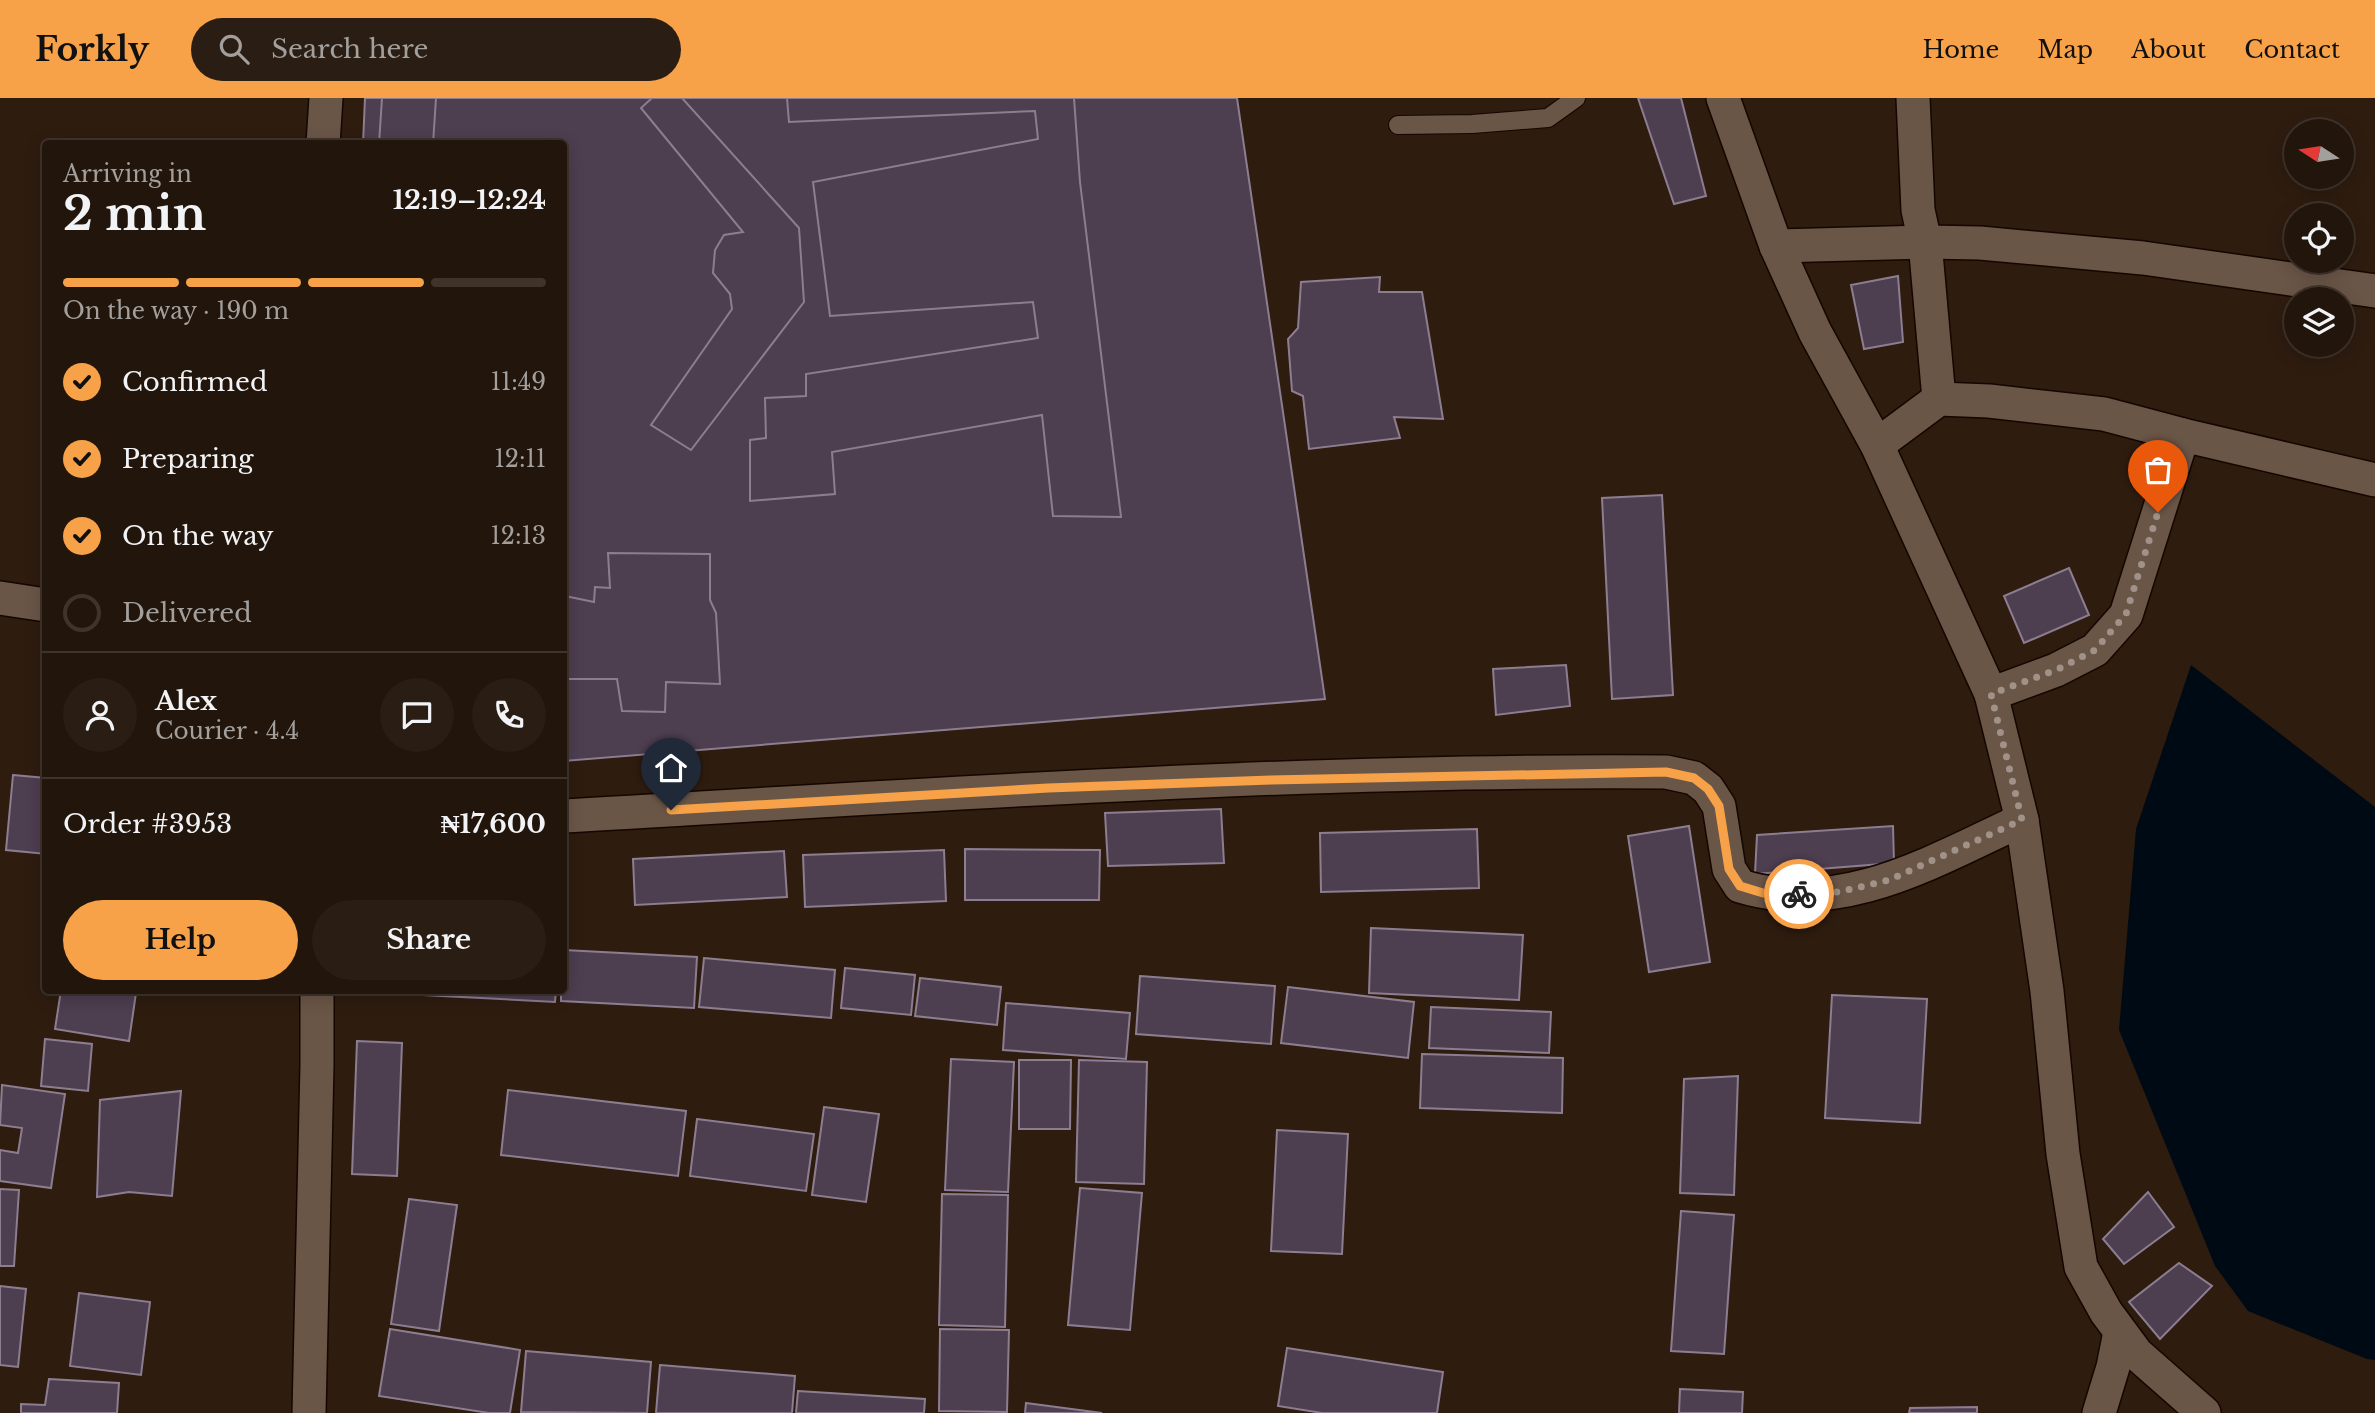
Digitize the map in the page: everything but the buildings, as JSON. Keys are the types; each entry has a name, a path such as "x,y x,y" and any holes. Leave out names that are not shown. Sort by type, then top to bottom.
{"street":[{"path":"323,140 326,98"},
{"path":"1723,98 1776,246 1815,332 1877,445 1991,694 2022,820 2047,991 2063,1154 2081,1267 2120,1332 2145,1361 2204,1413"},
{"path":"1913,98 1918,210 1925,242 1939,398"},
{"path":"1776,246 1980,243 2143,258 2375,291"},
{"path":"1877,445 1939,398 1989,401 2104,414 2375,480"},
{"path":"1991,694 2056,670 2095,650 2126,614 2183,435"},
{"path":"0,598 42,604"},
{"path":"567,816 1048,788 1355,776 1666,772 1694,778 1708,789 1719,806 1729,869 1740,886 1763,893 1800,894 1839,892 1889,880 2022,820"},
{"path":"309,1413 317,994"},
{"path":"2099,1413 2120,1332"}],"lane":[{"path":"1398,125 1472,124 1548,118 1576,98"}],"shaded area":[{"path":"2191,665 2375,807 2375,1360 2248,1311 2215,1266 2119,1030 2136,829"}],"way so far":[{"path":"1799,894 1839,892 1889,880 2022,820 1991,694 2056,670 2095,650 2126,614 2158,512"}],"route":[{"path":"671,810 1048,788 1380,776 1666,772 1694,778 1708,789 1719,806 1729,869 1740,886 1763,893 1799,894"}]}
